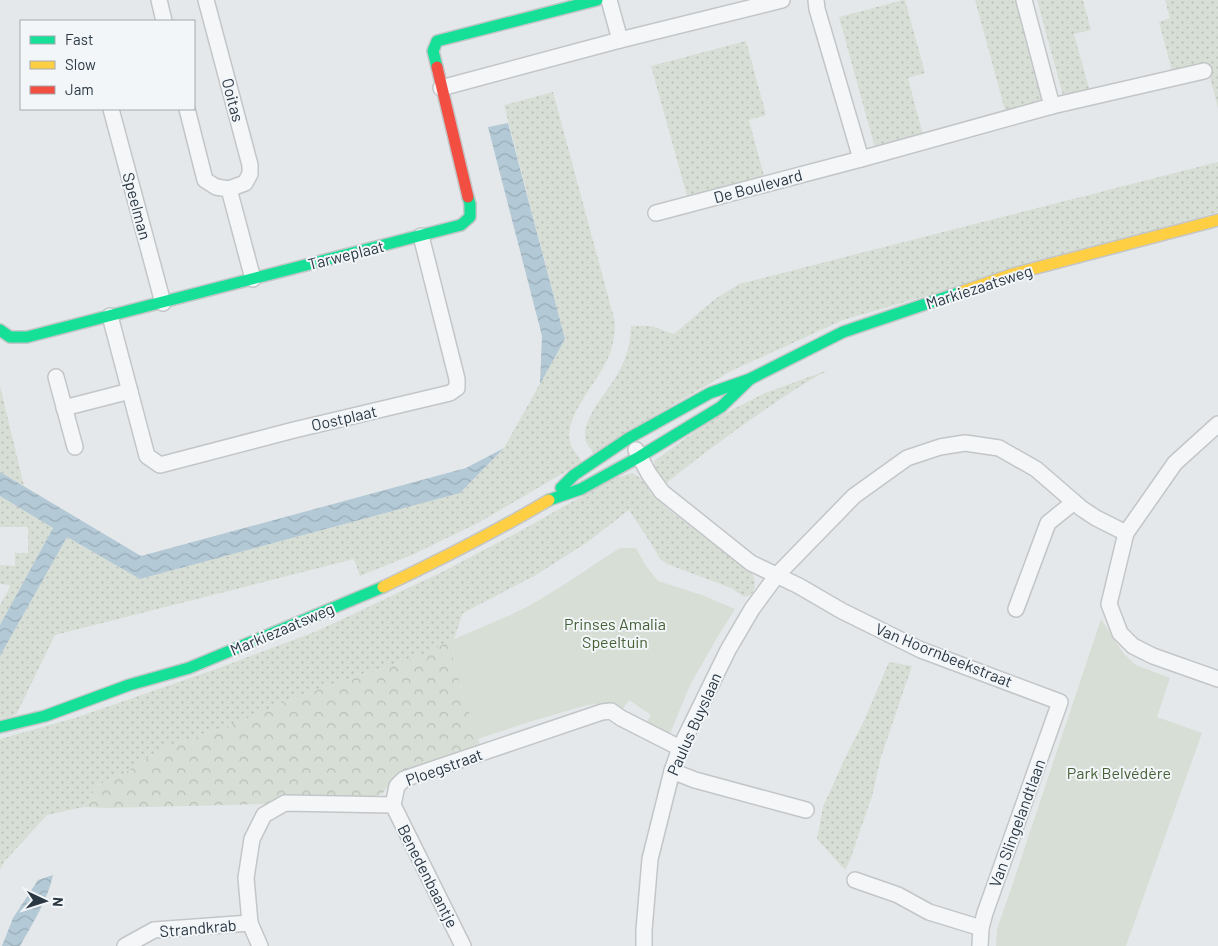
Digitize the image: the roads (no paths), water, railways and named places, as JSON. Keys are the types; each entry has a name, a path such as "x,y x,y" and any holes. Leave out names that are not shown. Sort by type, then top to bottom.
{"main road":[{"path":"441,88 433,51 437,41 597,0"},
{"name":"Tarweplaat","path":"0,330 10,337 27,337 460,225 470,216 470,204 441,88"},
{"name":"Markiezaatsweg","path":"550,500 574,475 629,438 710,393 750,379 843,332 1013,274 1218,220"},
{"name":"Markiezaatsweg","path":"0,727 44,716 129,686 189,668 376,590 503,527 550,500 581,489 639,457 721,407 750,379"}],"street":[{"path":"159,0 164,20"},
{"name":"Ooitas","path":"206,0 250,165 250,174 245,183 229,189"},
{"path":"609,0 620,40"},
{"path":"441,88 620,40 782,0"},
{"path":"1024,0 1052,106"},
{"path":"816,4 861,159"},
{"name":"De Boulevard","path":"656,213 1052,106 1204,71"},
{"name":"Speelman","path":"111,110 163,303"},
{"path":"187,110 206,180 216,187 229,189 253,279"},
{"name":"Oostplaat","path":"110,316 147,456 160,466 294,430 450,394 457,388 457,379 421,236"},
{"path":"56,377 75,447"},
{"path":"64,408 130,391"},
{"path":"1218,424 1175,463 1126,532 1109,604 1120,633 1133,646 1153,656 1218,679"},
{"path":"629,438 649,474 662,492 751,563 777,576"},
{"name":"Paulus Buyslaan","path":"644,946 650,859 672,771 680,748 728,650 752,609 777,576 854,496 907,458 940,447 965,444 999,448 1036,469 1074,502 1096,518 1126,532"},
{"path":"1016,609 1048,524 1074,502"},
{"name":"Van Hoornbeekstraat","path":"777,576 921,650 1060,702"},
{"name":"Van Slingelandtlaan","path":"980,946 981,928 1060,702"},
{"name":"Ploegstraat","path":"250,923 246,878 252,839 264,815 285,803 393,805 397,786 404,779 602,712 611,711 680,748"},
{"path":"672,771 695,780 806,810"},
{"name":"Benedenbaantje","path":"393,805 463,946"},
{"path":"855,880 898,895 930,912 981,928"},
{"name":"Strandkrab","path":"125,946 154,930 250,923 260,946"}],"water":[{"path":"508,123 565,339 540,384 542,336 488,127"},
{"path":"504,448 460,493 140,579 67,537 0,656 0,625 53,528 0,496 0,472 141,556 466,468"},
{"path":"53,875 44,903 20,946 2,946 13,918 38,880"}],"park label":[{"name":"Prinses Amalia Speeltuin","path":"615,633"},
{"name":"Park Belvédère","path":"1119,773"}]}
